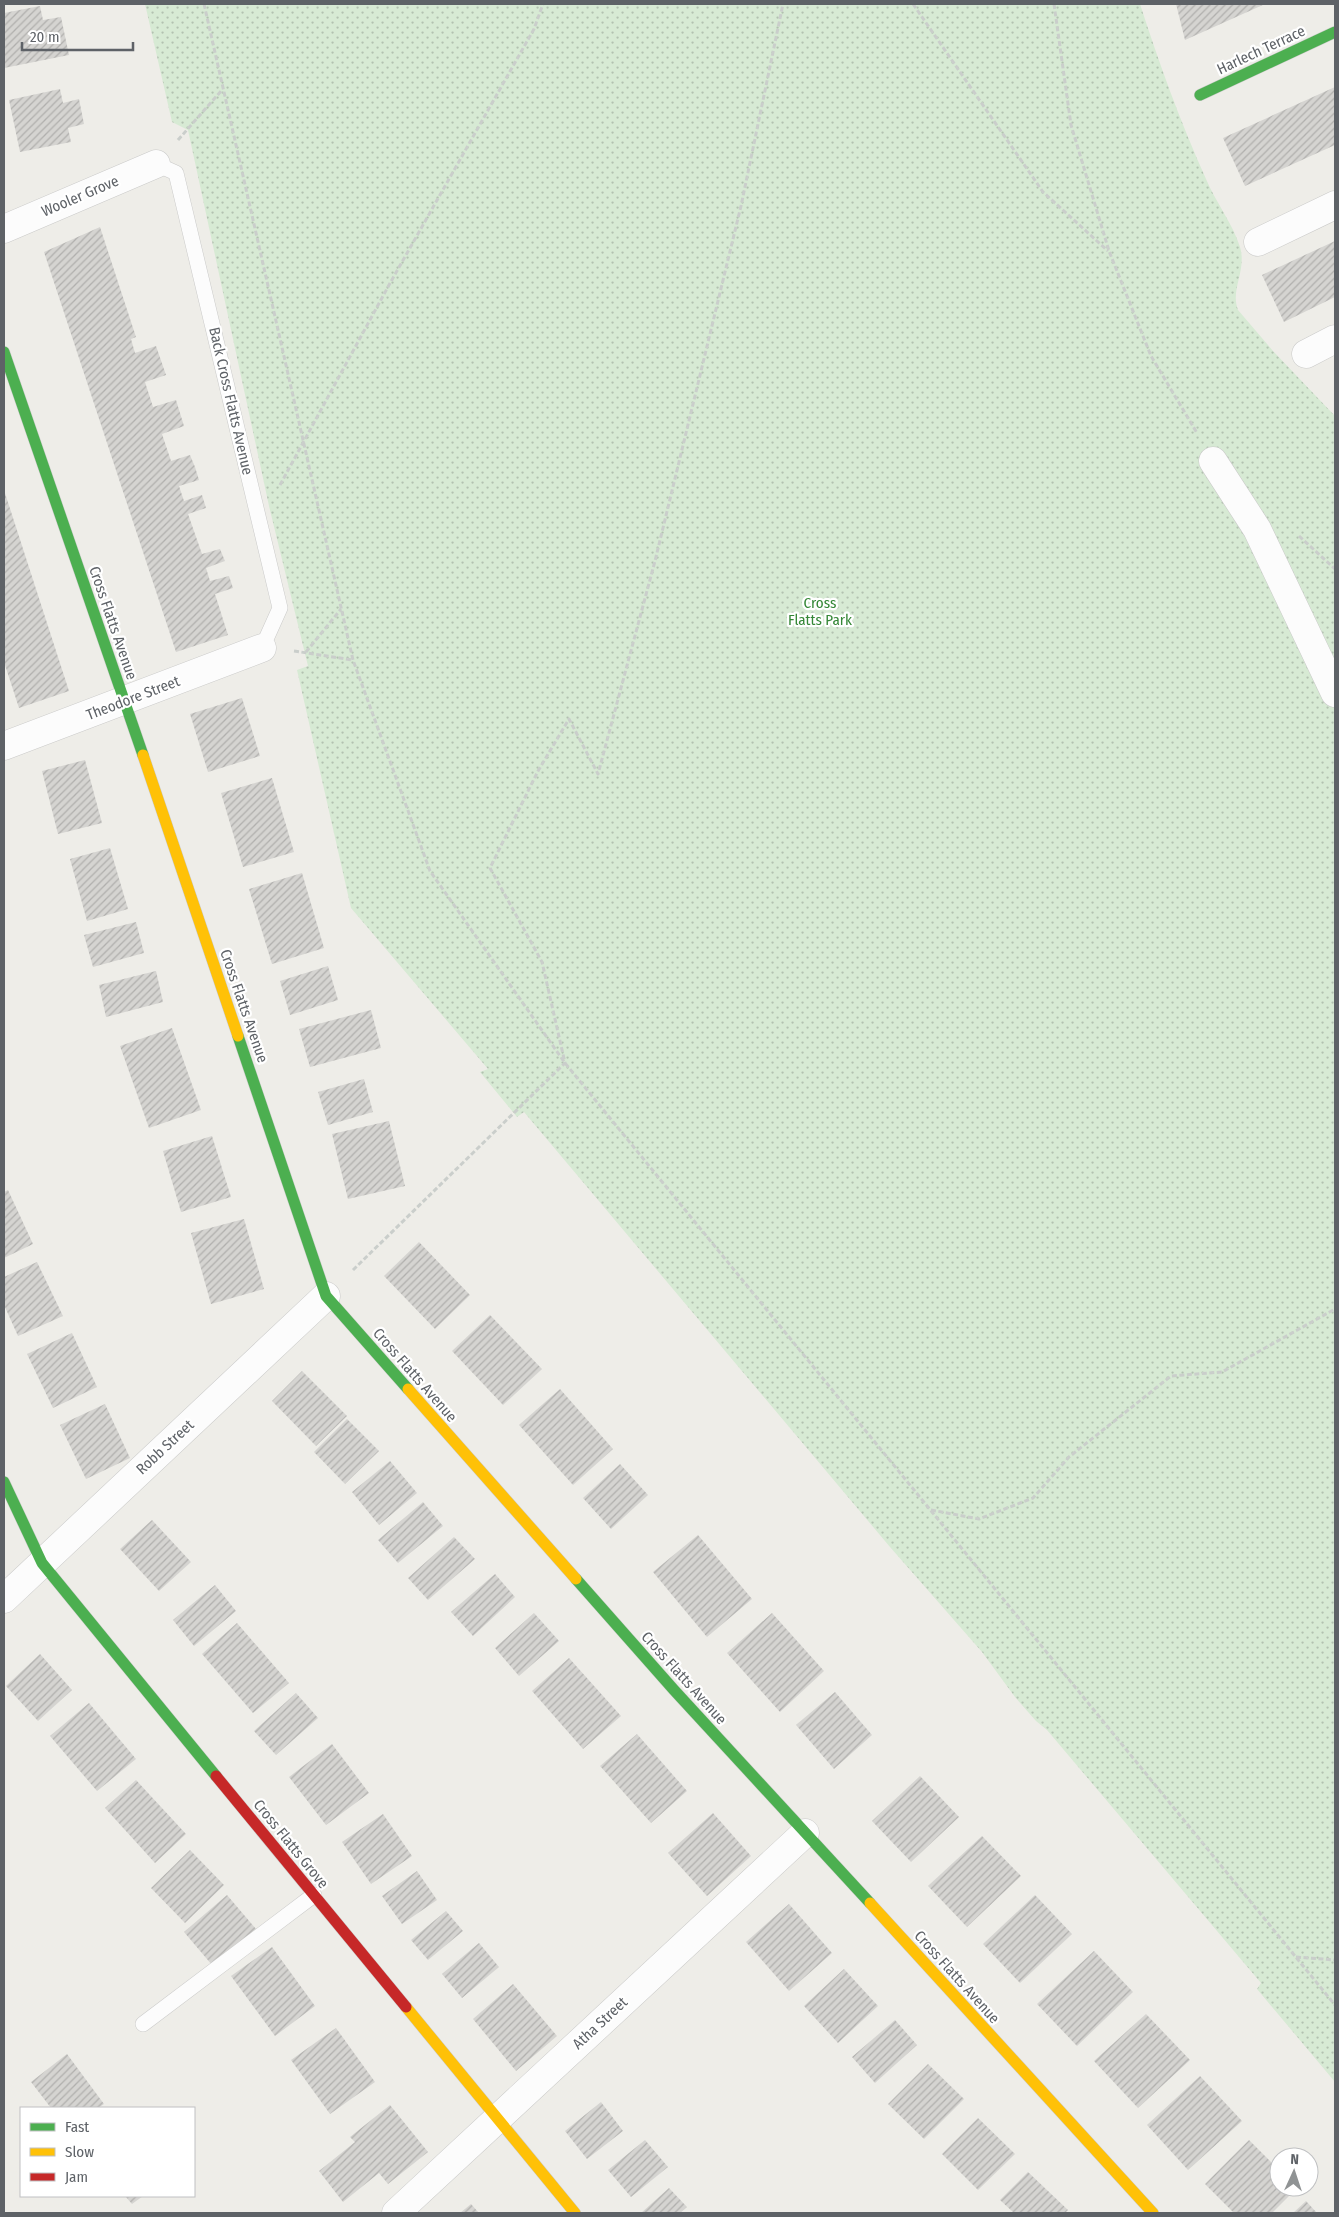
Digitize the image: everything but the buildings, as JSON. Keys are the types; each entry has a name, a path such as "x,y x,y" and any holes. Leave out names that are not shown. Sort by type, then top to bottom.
{"street":[{"name":"Harlech Terrace","path":"1200,95 1335,32"},
{"name":"Wooler Grove","path":"4,229 156,164"},
{"path":"1258,242 1335,205"},
{"path":"1306,354 1335,339"},
{"name":"Cross Flatts Avenue","path":"4,352 326,1296 674,1690 1153,2213"},
{"path":"1213,461 1257,529 1335,693"},
{"name":"Theodore Street","path":"4,746 262,648"},
{"name":"Robb Street","path":"4,1599 326,1296"},
{"name":"Cross Flatts Grove","path":"4,1482 42,1563 575,2213"},
{"name":"Atha Street","path":"396,2213 804,1833"}],"lane":[{"name":"Back Cross Flatts Avenue","path":"156,164 176,173 280,608 262,648"},
{"path":"143,2024 314,1895"}],"path":[{"path":"204,4 353,660 430,871 565,1063 1335,2005"},
{"path":"278,490 385,293 534,29 543,4"},
{"path":"565,1063 542,962 490,868 538,771 569,719 598,774 655,561 741,206 783,4"},
{"path":"913,4 1043,192 1108,251"},
{"path":"1054,4 1071,125 1108,251 1151,356 1213,461"},
{"path":"156,164 222,89"},
{"path":"305,652 341,609"},
{"path":"262,648 305,652 353,660"},
{"path":"326,1296 565,1063"},
{"path":"930,1510 978,1520 1033,1498 1069,1457 1171,1376 1222,1372 1335,1310"},
{"path":"1296,1957 1335,1960"}],"green space":[{"name":"Cross Flatts Park","path":"145,4 1140,4 1162,70 1187,135 1240,247 1242,264 1236,295 1238,310 1273,351 1335,416 1335,2082 1257,1989 1261,1983 1047,1730 1036,1721 1015,1697 982,1652 890,1547 524,1112 517,1117 480,1072 488,1069 351,908 297,670 308,666 269,506 188,130 172,122"}],"traffic: fast":[{"path":"1200,95 1335,32"},
{"path":"4,352 143,755"},
{"path":"238,1036 326,1296 408,1389"},
{"path":"4,1482 42,1563 216,1776"},
{"path":"576,1579 674,1690 870,1903"}],"traffic: slow":[{"path":"143,755 238,1036"},
{"path":"408,1389 576,1579"},
{"path":"870,1903 1153,2213"},
{"path":"406,2007 575,2213"}],"traffic: jam":[{"path":"216,1776 406,2007"}]}
